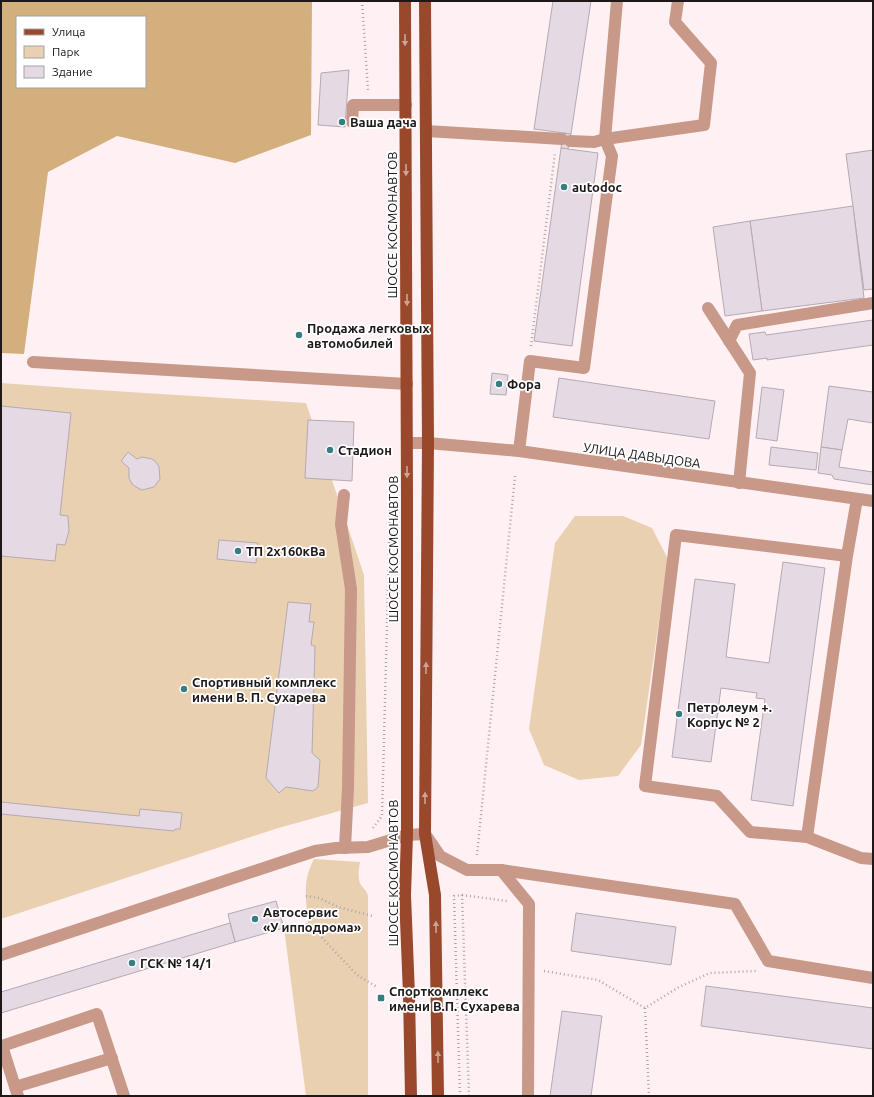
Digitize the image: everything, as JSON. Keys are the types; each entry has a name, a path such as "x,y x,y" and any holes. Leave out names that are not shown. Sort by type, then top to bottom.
{"main road":[{"name":"ШОССЕ КОСМОНАВТОВ","path":"405,1 407,836 404,895 409,995 410,1096"},
{"path":"425,1 428,443 425,834 435,895 438,1096"}],"street":[{"path":"519,451 530,361 584,368 612,156 605,139 617,1"},
{"path":"426,131 594,142 605,139 704,125 711,63 676,22 678,1"},
{"path":"352,122 353,105 406,105"},
{"path":"729,341 737,325 873,303"},
{"path":"708,308 750,373 738,483"},
{"path":"33,362 407,384"},
{"name":"УЛИЦА ДАВЫДОВА","path":"407,443 428,443 519,451 873,501"},
{"path":"344,494 341,524 351,589 348,788 345,848"},
{"path":"807,837 847,556 857,499"},
{"path":"847,556 676,535 646,786 717,796 750,832 807,837 861,858 873,859"},
{"path":"1,955 315,851 368,847 407,836 425,834 440,856 467,870 501,870 735,904 768,961 873,978"},
{"path":"501,870 529,904 528,1096"},
{"path":"112,1058 16,1091 2,1046 97,1014 112,1058 124,1096"}],"path":[{"path":"362,1 368,94"},
{"path":"530,361 563,139"},
{"path":"475,871 515,476"},
{"path":"368,834 382,816 390,502"},
{"path":"306,896 319,898 338,907 374,916"},
{"path":"460,1096 454,896 529,904"},
{"path":"462,896 469,1096"},
{"path":"308,923 357,975 376,987"},
{"path":"645,1008 679,987 710,973 756,971 768,961"},
{"path":"541,970 598,980 645,1008"},
{"path":"645,1008 649,1096"}],"green space":[{"name":"Спортивный комплекс имени В. П. Сухарева","path":"1,383 306,403 364,575 368,803 275,829 1,919"},
{"path":"575,516 623,516 652,528 668,559 641,745 618,776 579,780 544,765 529,729 555,543"},
{"path":"314,859 360,862 359,879 368,896 368,1096 306,1096 284,928 308,923 306,883 310,867"}],"shaded area":[{"path":"1,1 312,1 311,135 235,163 117,136 48,172 24,354 1,353"}],"building":[{"path":"553,1 591,1 571,134 534,129"},
{"path":"349,70 345,127 318,125 321,73"},
{"path":"563,133 571,134 568,149 561,148"},
{"path":"561,148 598,153 572,346 534,341"},
{"path":"873,150 873,289 864,290 846,154"},
{"path":"853,206 864,298 762,311 750,221"},
{"path":"750,221 762,311 725,316 713,227"},
{"path":"873,320 873,345 767,360 767,358 753,360 749,334 765,332 766,335"},
{"name":"Фора","path":"492,373 508,375 506,395 490,394"},
{"path":"559,378 715,401 709,439 553,417"},
{"path":"829,386 873,392 873,423 848,419 842,450 821,447"},
{"path":"762,387 784,390 777,441 756,438"},
{"path":"1,406 71,413 60,515 68,516 69,531 65,545 57,544 55,561 1,556"},
{"name":"Стадион","path":"308,420 354,422 352,481 305,478"},
{"path":"771,447 818,453 816,470 769,465"},
{"path":"821,447 842,450 839,467 873,472 873,485 834,479 832,475 818,473"},
{"path":"128,452 137,459 142,457 152,459 156,462 159,467 160,479 154,487 142,490 132,484 129,478 129,468 121,461"},
{"name":"ТП 2х160кВа","path":"219,540 258,543 256,563 217,559"},
{"path":"783,562 825,568 793,806 751,800 765,699 756,698 757,693 721,688 711,762 672,757 695,579 735,584 726,657 769,663"},
{"path":"288,602 311,604 309,622 314,622 311,645 315,646 312,753 320,760 318,787 313,791 286,787 279,793 266,778"},
{"path":"1,802 139,816 140,809 182,813 180,829 175,829 174,831 1,814"},
{"name":"Автосервис «У ипподрома»","path":"276,901 284,928 235,942 228,914"},
{"path":"576,913 676,927 671,965 571,951"},
{"name":"ГСК № 14/1","path":"230,923 235,942 1,1013 1,992"},
{"path":"706,986 873,1008 873,1049 701,1026"},
{"path":"562,1011 602,1016 591,1096 550,1096"}],"place":[{"name":"Ваша дача","path":"342,122"},
{"name":"autodoc","path":"564,187"},
{"name":"Продажа легковых автомобилей","path":"299,335"},
{"name":"Фора","path":"499,384"},
{"name":"Стадион","path":"330,450"},
{"name":"ТП 2х160кВа","path":"238,551"},
{"name":"Спортивный комплекс имени В. П. Сухарева","path":"184,689"},
{"name":"Петролеум +. Корпус № 2","path":"679,714"},
{"name":"Автосервис «У ипподрома»","path":"255,919"},
{"name":"ГСК № 14/1","path":"132,963"},
{"name":"Спорткомплекс имени В.П. Сухарева","path":"381,998"}]}
